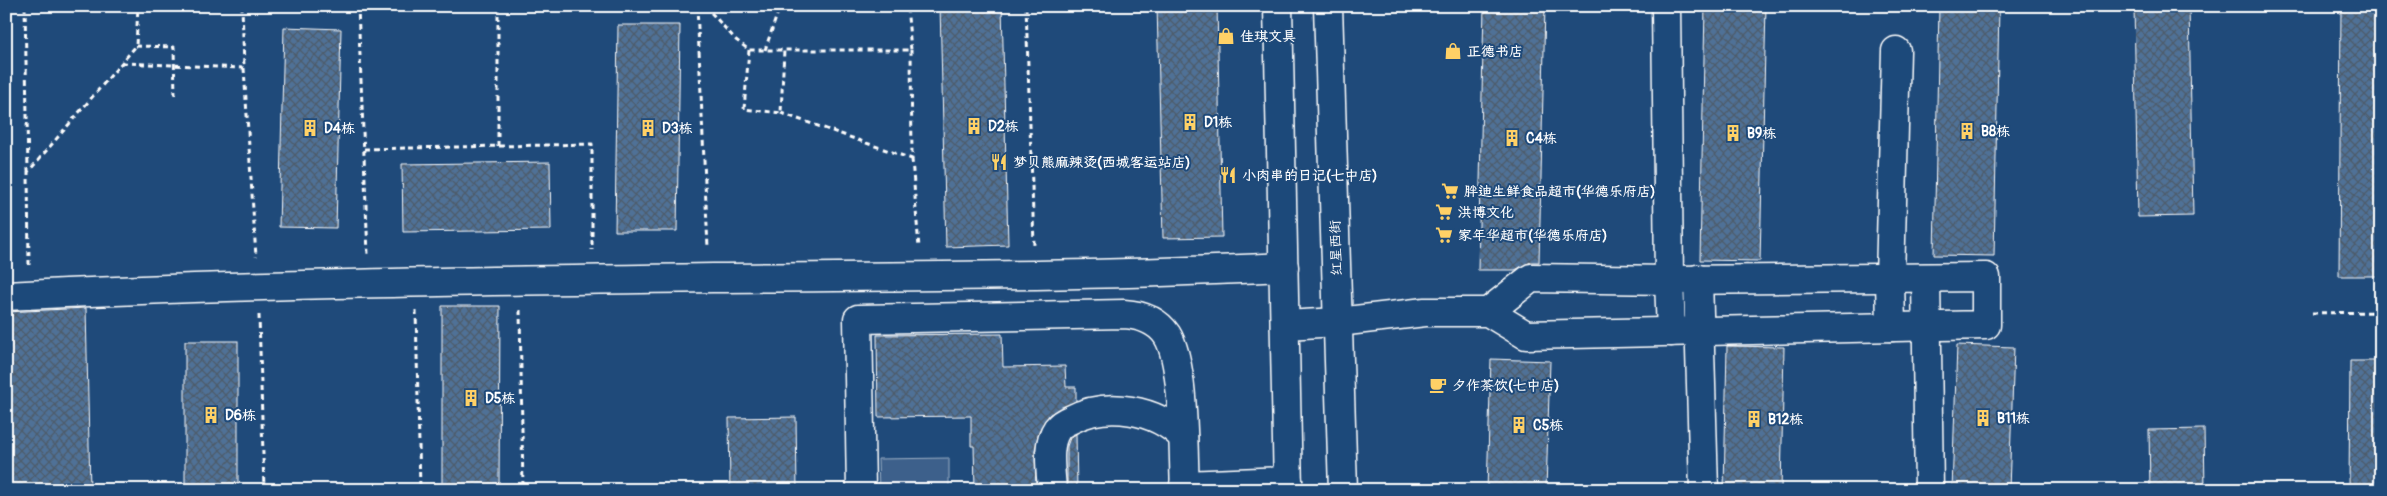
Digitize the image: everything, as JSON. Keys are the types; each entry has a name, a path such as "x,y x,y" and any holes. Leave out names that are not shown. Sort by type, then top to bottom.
{"main road":[{"path":"861,490 858,319 1140,315 1155,323 1167,334 1175,350 1179,371 1185,487 1288,486 1278,6"},
{"name":"红星西街","path":"1328,6 1343,490"},
{"path":"1666,6 1668,280 1671,332"},
{"path":"1891,326 1890,278 1896,51"},
{"path":"18,296 370,284 710,278 1035,276 1284,267"},
{"path":"1286,325 1338,322 1425,312 1488,312 1526,335 1986,324 1986,277 1668,280 1531,278 1488,312"},
{"path":"1926,278 1929,490"},
{"path":"1698,279 1704,490"},
{"path":"1052,490 1051,442 1058,428 1080,415 1096,410 1131,411 1163,422 1183,437"}],"path":[{"path":"18,296 28,172 25,6"},
{"path":"28,172 136,46 138,6"},
{"path":"242,6 244,68 258,288 264,490"},
{"path":"358,6 370,284"},
{"path":"498,6 498,146"},
{"path":"697,6 710,278"},
{"path":"705,6 736,40 749,50 911,50"},
{"path":"765,50 780,6"},
{"path":"908,6 911,50 912,159 921,277"},
{"path":"1026,6 1035,276"},
{"path":"136,46 174,47 175,98"},
{"path":"749,50 744,109 780,113 912,159"},
{"path":"780,113 784,50"},
{"path":"121,63 244,68"},
{"path":"364,149 592,144 593,280"},
{"path":"519,282 523,490"},
{"path":"415,284 420,490"},
{"path":"2312,313 2381,312"}],"shaded area":[{"path":"949,458 949,490 879,490 878,459"}],"building":[{"name":"D2栋","path":"940,6 1002,6 1008,245 946,247"},
{"name":"D1栋","path":"1157,6 1217,6 1222,237 1163,238"},
{"name":"C4栋","path":"1484,6 1545,6 1539,262 1531,262 1515,270 1478,270"},
{"name":"B9栋","path":"1705,6 1766,6 1760,261 1700,260"},
{"name":"B8栋","path":"1939,6 1999,6 1994,256 1934,255"},
{"path":"2134,6 2189,6 2193,216 2138,217"},
{"path":"2341,6 2381,6 2381,276 2339,276"},
{"name":"D3栋","path":"618,25 680,25 677,231 615,231"},
{"name":"D4栋","path":"284,27 341,29 336,228 279,227"},
{"path":"550,162 551,230 403,232 402,164"},
{"name":"D5栋","path":"442,306 500,306 499,490 442,490"},
{"path":"86,308 90,490 6,490 6,312"},
{"path":"1002,334 1003,367 1065,366 1066,387 1076,387 1076,401 1050,414 1039,431 1035,450 1036,490 975,490 974,446 971,446 971,416 878,417 877,335"},
{"name":"D6栋","path":"185,341 238,341 238,490 185,490"},
{"name":"B11栋","path":"1957,345 2014,347 2009,490 1952,490"},
{"name":"B12栋","path":"1727,346 1784,347 1781,490 1724,490"},
{"name":"C5栋","path":"1491,359 1550,361 1546,490 1487,490"},
{"path":"2350,361 2381,361 2381,490 2349,490"},
{"path":"796,417 797,490 730,490 729,418"},
{"path":"2204,429 2205,490 2150,490 2149,430"},
{"path":"1076,434 1077,490 1067,490 1067,446 1070,438"}],"place":[{"name":"佳琪文具","path":"1226,36"},
{"name":"正德书店","path":"1453,51"},
{"name":"D1栋","path":"1190,122"},
{"name":"D2栋","path":"974,126"},
{"name":"D4栋","path":"310,128"},
{"name":"D3栋","path":"648,128"},
{"name":"B8栋","path":"1967,131"},
{"name":"B9栋","path":"1733,133"},
{"name":"C4栋","path":"1512,138"},
{"name":"梦贝熊麻辣烫(西城客运站店)","path":"999,162"},
{"name":"小肉串的日记(七中店)","path":"1228,175"},
{"name":"胖迪生鲜食品超市(华德乐府店)","path":"1450,191"},
{"name":"洪博文化","path":"1444,212"},
{"name":"家年华超市(华德乐府店)","path":"1444,235"},
{"name":"夕作茶饮(七中店)","path":"1438,385"},
{"name":"D5栋","path":"471,398"},
{"name":"D6栋","path":"211,415"},
{"name":"B11栋","path":"1983,418"},
{"name":"B12栋","path":"1754,419"},
{"name":"C5栋","path":"1519,425"}]}
